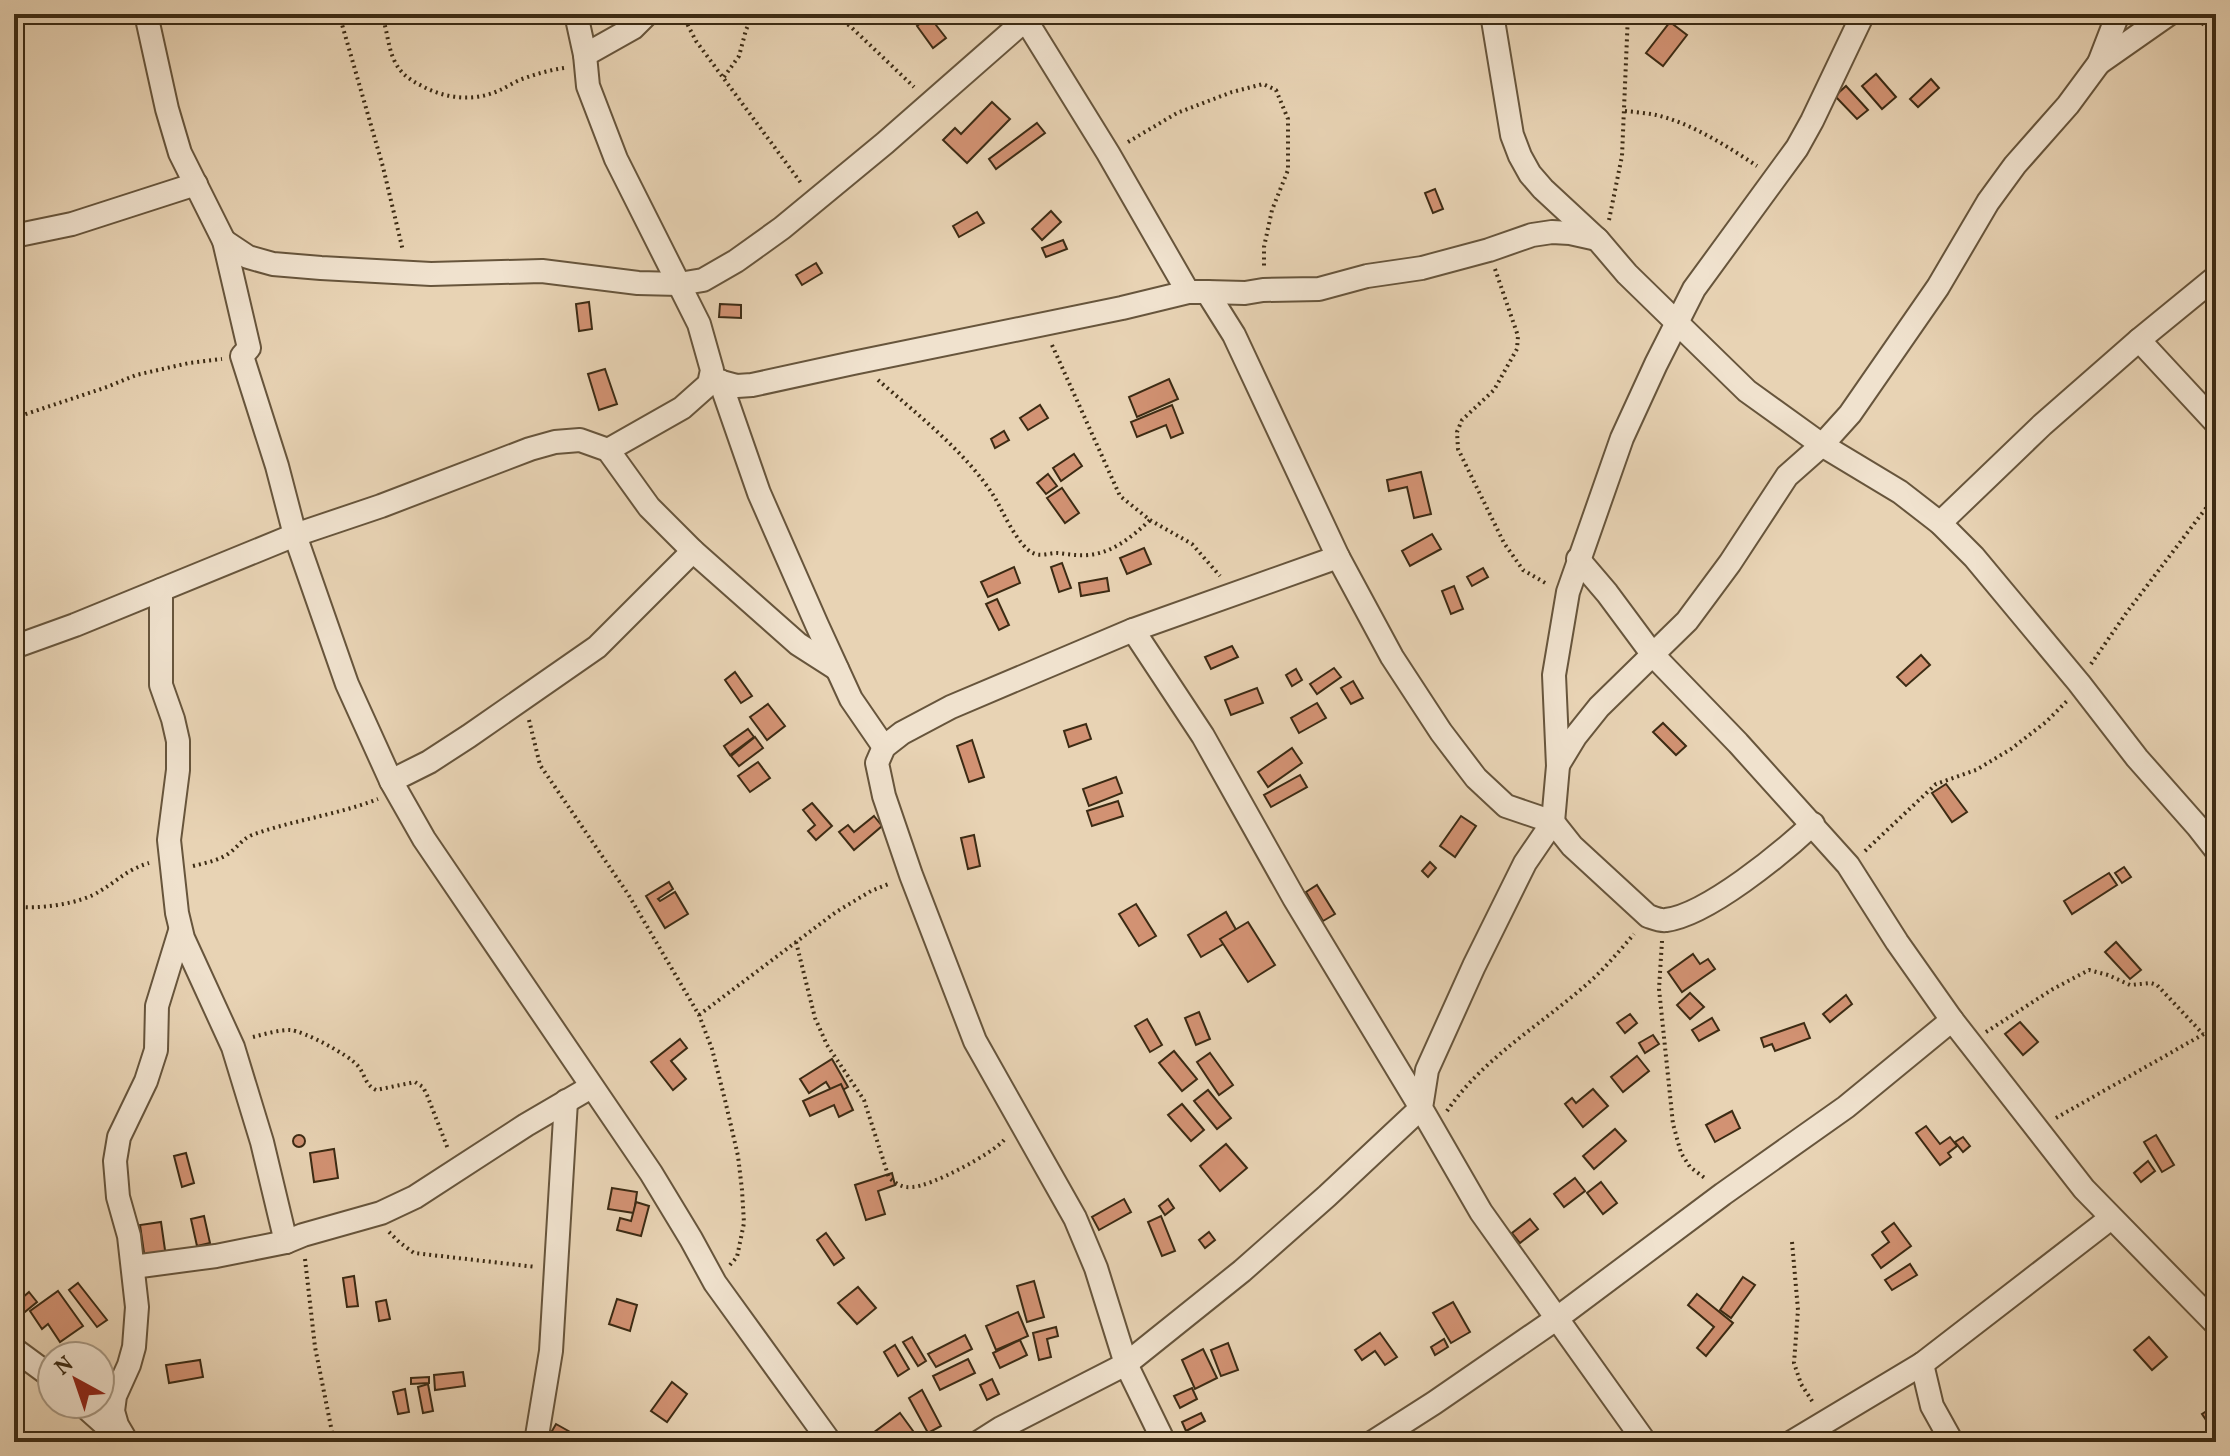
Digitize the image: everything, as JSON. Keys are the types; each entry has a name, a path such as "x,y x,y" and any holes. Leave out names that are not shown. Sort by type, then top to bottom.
{"street":[{"path":"146,14 180,153 224,241 249,348 242,356 295,535 347,684 394,786 424,839 651,1173 715,1283 830,1442"},
{"path":"576,14 588,86 616,159 699,324 715,380 759,493 837,669 851,699 884,747"},
{"path":"585,60 633,28 647,14"},
{"path":"1492,14 1512,135 1530,174 1747,391 1822,445 1900,492 1940,523 2002,589 2137,758 2216,850"},
{"path":"979,1442 1126,1364 1242,1271 1421,1108 1427,1070 1474,966 1525,863 1553,822 1558,766 1554,675 1568,592 1622,438 1694,289 1797,148 1863,14"},
{"path":"1558,766 1575,737 1599,707 1668,642 1697,608 1787,476 1822,445 1850,414 1938,287 1988,202 2099,63 2118,14"},
{"path":"2099,63 2169,14"},
{"path":"224,241 248,257 273,264 431,274 542,271 638,283 679,284 703,280 782,228 1027,16 1046,53 1198,292 1234,335 1338,557 1392,657 1441,732 1476,778 1506,806 1553,822 1572,846 1656,919 1690,913 1729,890 1788,848 1813,824"},
{"path":"14,236 72,224 196,184"},
{"path":"715,380 737,386 752,385 1198,292 1319,289 1367,276 1422,268 1532,235 1570,233 1598,240"},
{"path":"1940,523 2042,425 2216,277"},
{"path":"2139,340 2216,423"},
{"path":"608,450 682,408 715,380"},
{"path":"14,647 295,535 530,449 555,442 580,440 608,450 649,507 693,551 798,644 837,669"},
{"path":"394,786 597,647 693,551"},
{"path":"1164,1442 1126,1364 1096,1268 1075,1218 975,1041 911,875 884,796 877,763 884,747 902,733 951,707 1133,630 1338,557"},
{"path":"1578,559 1653,655 1848,865 1952,1020 2084,1189 2216,1324"},
{"path":"161,590 161,685 178,741 178,770 169,840 180,931 233,1047 295,1238"},
{"path":"1133,630 1203,736 1294,898 1481,1212 1645,1442"},
{"path":"126,1442 113,1411 137,1331 137,1307 129,1236 118,1197 115,1161 119,1137 146,1081 156,1050 157,1006 180,931"},
{"path":"1373,1442 1556,1319 1846,1107 1952,1020"},
{"path":"133,1267 216,1256 375,1215 415,1197 591,1087"},
{"path":"536,1442 551,1351 566,1101"},
{"path":"1792,1442 1922,1364 2111,1218"},
{"path":"14,1349 36,1365"},
{"path":"1922,1364 1932,1406 1952,1442"},
{"path":"101,1420 126,1442"}],"path":[{"path":"339,14 383,167 407,273"},
{"path":"381,14 386,24 387,43 403,75 430,91 452,97 475,98 497,92 519,80 585,60"},
{"path":"682,14 696,41 814,201"},
{"path":"724,77 739,56 753,14"},
{"path":"833,14 850,26 930,103"},
{"path":"1598,240 1611,216 1622,156 1628,14"},
{"path":"2195,14 2216,40"},
{"path":"1108,153 1177,113 1232,92 1263,84 1276,90 1288,119 1288,170 1272,210 1264,247 1263,290"},
{"path":"1625,111 1657,115 1709,137 1776,178"},
{"path":"1489,250 1518,336 1517,349 1494,390 1462,420 1457,432 1458,449 1504,543 1523,570 1539,581 1568,592"},
{"path":"1043,325 1120,496 1150,520 1192,544 1235,594"},
{"path":"14,418 136,375 189,363 242,356"},
{"path":"853,363 878,380 973,467 1031,553 1088,555 1101,552 1118,546 1150,520"},
{"path":"1848,865 1936,784 1976,770 2011,749 2066,703 2127,612 2216,495"},
{"path":"529,695 530,728 540,765 628,894 699,1015 712,1049 738,1156 744,1223 737,1257 715,1283"},
{"path":"14,906 53,905 93,895 139,866 171,865 221,857 246,837 350,810 394,786"},
{"path":"699,1015 836,912 871,891 911,875"},
{"path":"1444,1148 1443,1117 1458,1094 1501,1053 1596,976 1656,919"},
{"path":"1656,919 1659,989 1673,1124 1681,1153 1690,1167 1723,1194"},
{"path":"796,942 815,1018 836,1060 864,1100 889,1178 899,1186 915,1188 936,1181 989,1152 1006,1139 1017,1117"},
{"path":"1971,1041 2089,970 2130,985 2157,985 2203,1034"},
{"path":"2037,1130 2216,1027"},
{"path":"233,1047 253,1037 294,1030 357,1064 371,1089 415,1082 423,1087 427,1095 458,1170"},
{"path":"375,1215 399,1242 414,1253 556,1268"},
{"path":"295,1238 334,1442"},
{"path":"1792,1242 1798,1310 1794,1363 1801,1384 1827,1422"}],"building":[{"path":"929,16 946,38 933,48 917,26"},
{"path":"1670,22 1687,35 1663,66 1646,53"},
{"path":"1876,74 1896,97 1882,109 1862,86"},
{"path":"1931,79 1939,88 1918,107 1910,99"},
{"path":"1846,86 1868,110 1857,119 1835,96"},
{"path":"992,102 1010,119 967,163 943,140 955,128 961,134"},
{"path":"1037,123 1045,133 996,169 989,159"},
{"path":"1435,189 1443,209 1433,213 1425,193"},
{"path":"1051,211 1061,222 1042,240 1032,229"},
{"path":"977,212 984,223 959,237 953,226"},
{"path":"1063,240 1067,249 1046,257 1042,248"},
{"path":"816,263 822,273 802,285 796,275"},
{"path":"589,302 592,329 579,331 576,304"},
{"path":"720,304 741,305 741,318 719,317"},
{"path":"605,369 617,404 599,410 588,374"},
{"path":"1169,379 1178,399 1137,417 1129,397"},
{"path":"1040,405 1048,418 1028,430 1020,418"},
{"path":"1172,405 1183,433 1171,438 1166,425 1137,437 1131,422"},
{"path":"1004,431 1009,440 995,448 991,439"},
{"path":"1074,454 1082,466 1061,481 1053,468"},
{"path":"1421,472 1431,514 1414,518 1407,487 1389,491 1387,480"},
{"path":"1048,474 1057,486 1046,494 1037,483"},
{"path":"1062,488 1079,513 1065,523 1047,498"},
{"path":"1432,534 1441,549 1410,566 1402,551"},
{"path":"1144,548 1151,564 1127,574 1120,558"},
{"path":"1062,563 1071,588 1059,592 1051,567"},
{"path":"1014,567 1020,583 988,597 981,582"},
{"path":"1483,568 1488,577 1472,586 1467,577"},
{"path":"1107,578 1109,591 1081,596 1079,583"},
{"path":"1454,586 1463,609 1451,614 1442,591"},
{"path":"997,599 1009,625 999,630 986,604"},
{"path":"1232,646 1238,657 1211,669 1205,657"},
{"path":"1921,655 1930,665 1906,686 1897,677"},
{"path":"1334,668 1341,677 1317,694 1310,684"},
{"path":"1296,669 1302,680 1292,686 1286,675"},
{"path":"735,672 752,696 741,703 725,680"},
{"path":"1353,681 1363,698 1351,704 1341,688"},
{"path":"1257,688 1263,703 1231,715 1225,700"},
{"path":"1317,703 1326,718 1299,733 1291,718"},
{"path":"768,704 785,726 767,740 750,717"},
{"path":"1663,723 1686,746 1676,755 1653,732"},
{"path":"1086,724 1091,739 1069,747 1064,731"},
{"path":"748,729 754,737 730,755 724,746"},
{"path":"755,737 763,748 739,766 731,756"},
{"path":"972,740 984,777 969,782 957,746"},
{"path":"1292,748 1302,763 1268,787 1258,772"},
{"path":"758,762 770,778 750,792 738,776"},
{"path":"1300,775 1307,787 1271,807 1264,795"},
{"path":"1116,777 1122,793 1089,806 1083,789"},
{"path":"1946,784 1967,812 1952,822 1932,793"},
{"path":"1118,801 1123,816 1092,826 1087,811"},
{"path":"812,803 832,826 816,840 808,831 815,825 803,810"},
{"path":"874,816 882,826 854,850 839,832 848,825 854,832"},
{"path":"1461,816 1476,826 1455,857 1440,846"},
{"path":"974,835 980,866 968,869 961,838"},
{"path":"1430,862 1436,868 1428,877 1422,871"},
{"path":"2124,867 2131,877 2122,883 2115,873"},
{"path":"2109,873 2117,885 2072,914 2064,901"},
{"path":"669,882 673,889 658,899 660,901 675,892 688,914 665,928 646,896"},
{"path":"1317,885 1335,914 1323,921 1306,892"},
{"path":"1136,904 1156,936 1139,946 1119,914"},
{"path":"1226,912 1239,935 1201,957 1188,935"},
{"path":"1248,922 1275,965 1248,982 1220,939"},
{"path":"2116,942 2141,970 2130,979 2105,952"},
{"path":"1693,954 1700,964 1708,959 1715,969 1682,992 1668,972"},
{"path":"1690,993 1704,1007 1690,1019 1677,1005"},
{"path":"1846,995 1852,1004 1830,1022 1823,1014"},
{"path":"1199,1012 1210,1039 1196,1045 1185,1018"},
{"path":"1630,1014 1637,1023 1625,1033 1617,1023"},
{"path":"1712,1018 1719,1030 1699,1041 1692,1030"},
{"path":"1147,1019 1162,1045 1150,1052 1135,1026"},
{"path":"2020,1022 2038,1042 2023,1055 2005,1034"},
{"path":"1804,1023 1810,1038 1775,1051 1772,1044 1764,1047 1761,1038"},
{"path":"1653,1035 1659,1044 1645,1053 1639,1043"},
{"path":"680,1039 687,1048 671,1061 686,1079 673,1090 651,1062"},
{"path":"1174,1051 1197,1079 1182,1091 1159,1063"},
{"path":"1210,1053 1233,1085 1219,1095 1197,1062"},
{"path":"1637,1056 1649,1071 1623,1092 1611,1077"},
{"path":"832,1059 848,1087 834,1095 826,1082 809,1093 800,1079"},
{"path":"841,1084 853,1110 839,1117 834,1105 810,1116 803,1101"},
{"path":"1593,1089 1608,1106 1583,1127 1565,1104 1572,1098 1576,1103"},
{"path":"1208,1090 1231,1118 1217,1129 1194,1101"},
{"path":"1182,1104 1204,1130 1191,1141 1168,1115"},
{"path":"1732,1111 1740,1128 1715,1142 1706,1125"},
{"path":"1926,1126 1940,1144 1950,1137 1957,1146 1948,1153 1951,1157 1940,1165 1916,1133"},
{"path":"1615,1129 1626,1141 1594,1169 1583,1156"},
{"path":"299,1135 305,1141 299,1147 293,1141"},
{"path":"2156,1135 2174,1165 2162,1172 2144,1142"},
{"path":"1963,1137 1970,1146 1963,1152 1955,1142"},
{"path":"1226,1144 1247,1168 1220,1191 1200,1166"},
{"path":"334,1149 338,1178 314,1182 310,1153"},
{"path":"186,1153 194,1183 182,1187 174,1156"},
{"path":"2148,1161 2155,1171 2141,1182 2134,1173"},
{"path":"892,1173 895,1185 878,1191 885,1214 866,1220 855,1185"},
{"path":"1575,1178 1585,1191 1564,1207 1554,1194"},
{"path":"1601,1182 1617,1203 1603,1214 1587,1193"},
{"path":"612,1188 637,1192 634,1213 608,1209"},
{"path":"1124,1199 1131,1212 1099,1230 1092,1217"},
{"path":"1168,1199 1174,1208 1165,1215 1159,1206"},
{"path":"636,1202 649,1206 641,1236 617,1230 620,1218 631,1221"},
{"path":"204,1216 210,1243 197,1246 191,1219"},
{"path":"1161,1216 1175,1251 1162,1256 1148,1222"},
{"path":"1530,1219 1538,1229 1520,1243 1512,1233"},
{"path":"161,1222 166,1257 145,1260 140,1225"},
{"path":"1894,1223 1911,1246 1881,1268 1872,1255 1889,1242 1882,1232"},
{"path":"1209,1232 1215,1240 1205,1248 1199,1240"},
{"path":"826,1233 844,1258 834,1265 817,1240"},
{"path":"1910,1264 1917,1275 1892,1290 1885,1280"},
{"path":"354,1276 358,1306 347,1307 343,1278"},
{"path":"1743,1277 1755,1285 1731,1318 1720,1310"},
{"path":"1034,1281 1044,1317 1027,1322 1017,1286"},
{"path":"78,1283 107,1320 97,1327 69,1290"},
{"path":"858,1287 876,1308 857,1324 838,1303"},
{"path":"58,1291 83,1326 59,1340 48,1324 42,1329 30,1311"},
{"path":"29,1292 37,1302 14,1321 14,1305"},
{"path":"1697,1294 1733,1323 1706,1356 1697,1348 1714,1327 1688,1305"},
{"path":"617,1299 637,1305 630,1331 609,1324"},
{"path":"386,1300 390,1319 379,1321 376,1302"},
{"path":"1453,1302 1470,1332 1451,1343 1433,1313"},
{"path":"1018,1312 1028,1336 996,1350 986,1326"},
{"path":"1056,1327 1058,1336 1047,1339 1051,1357 1039,1360 1033,1333"},
{"path":"1380,1333 1397,1357 1385,1365 1375,1351 1362,1360 1355,1350"},
{"path":"965,1335 972,1349 936,1367 928,1354"},
{"path":"912,1337 926,1361 918,1366 903,1342"},
{"path":"2149,1337 2167,1357 2152,1370 2134,1350"},
{"path":"1444,1339 1448,1347 1435,1355 1431,1347"},
{"path":"1020,1340 1027,1355 1000,1368 993,1353"},
{"path":"1228,1343 1238,1370 1221,1376 1211,1350"},
{"path":"895,1345 909,1369 898,1376 884,1352"},
{"path":"1203,1349 1217,1378 1195,1389 1182,1360"},
{"path":"968,1359 975,1373 940,1390 933,1376"},
{"path":"200,1360 203,1377 169,1383 166,1365"},
{"path":"463,1372 465,1386 435,1390 434,1375"},
{"path":"429,1377 429,1383 411,1384 411,1378"},
{"path":"992,1379 999,1394 987,1400 980,1385"},
{"path":"672,1382 687,1394 667,1422 651,1411"},
{"path":"428,1384 433,1411 423,1413 418,1387"},
{"path":"1192,1388 1197,1399 1180,1408 1174,1396"},
{"path":"405,1389 409,1412 398,1414 393,1392"},
{"path":"922,1390 941,1426 928,1433 909,1398"},
{"path":"2216,1405 2216,1435 2202,1414"},
{"path":"900,1413 921,1442 880,1442 873,1433"},
{"path":"1201,1413 1205,1421 1186,1431 1182,1422"},
{"path":"556,1424 588,1442 554,1442 548,1438"},
{"path":"317,1433 318,1442 289,1442 288,1436"}]}
